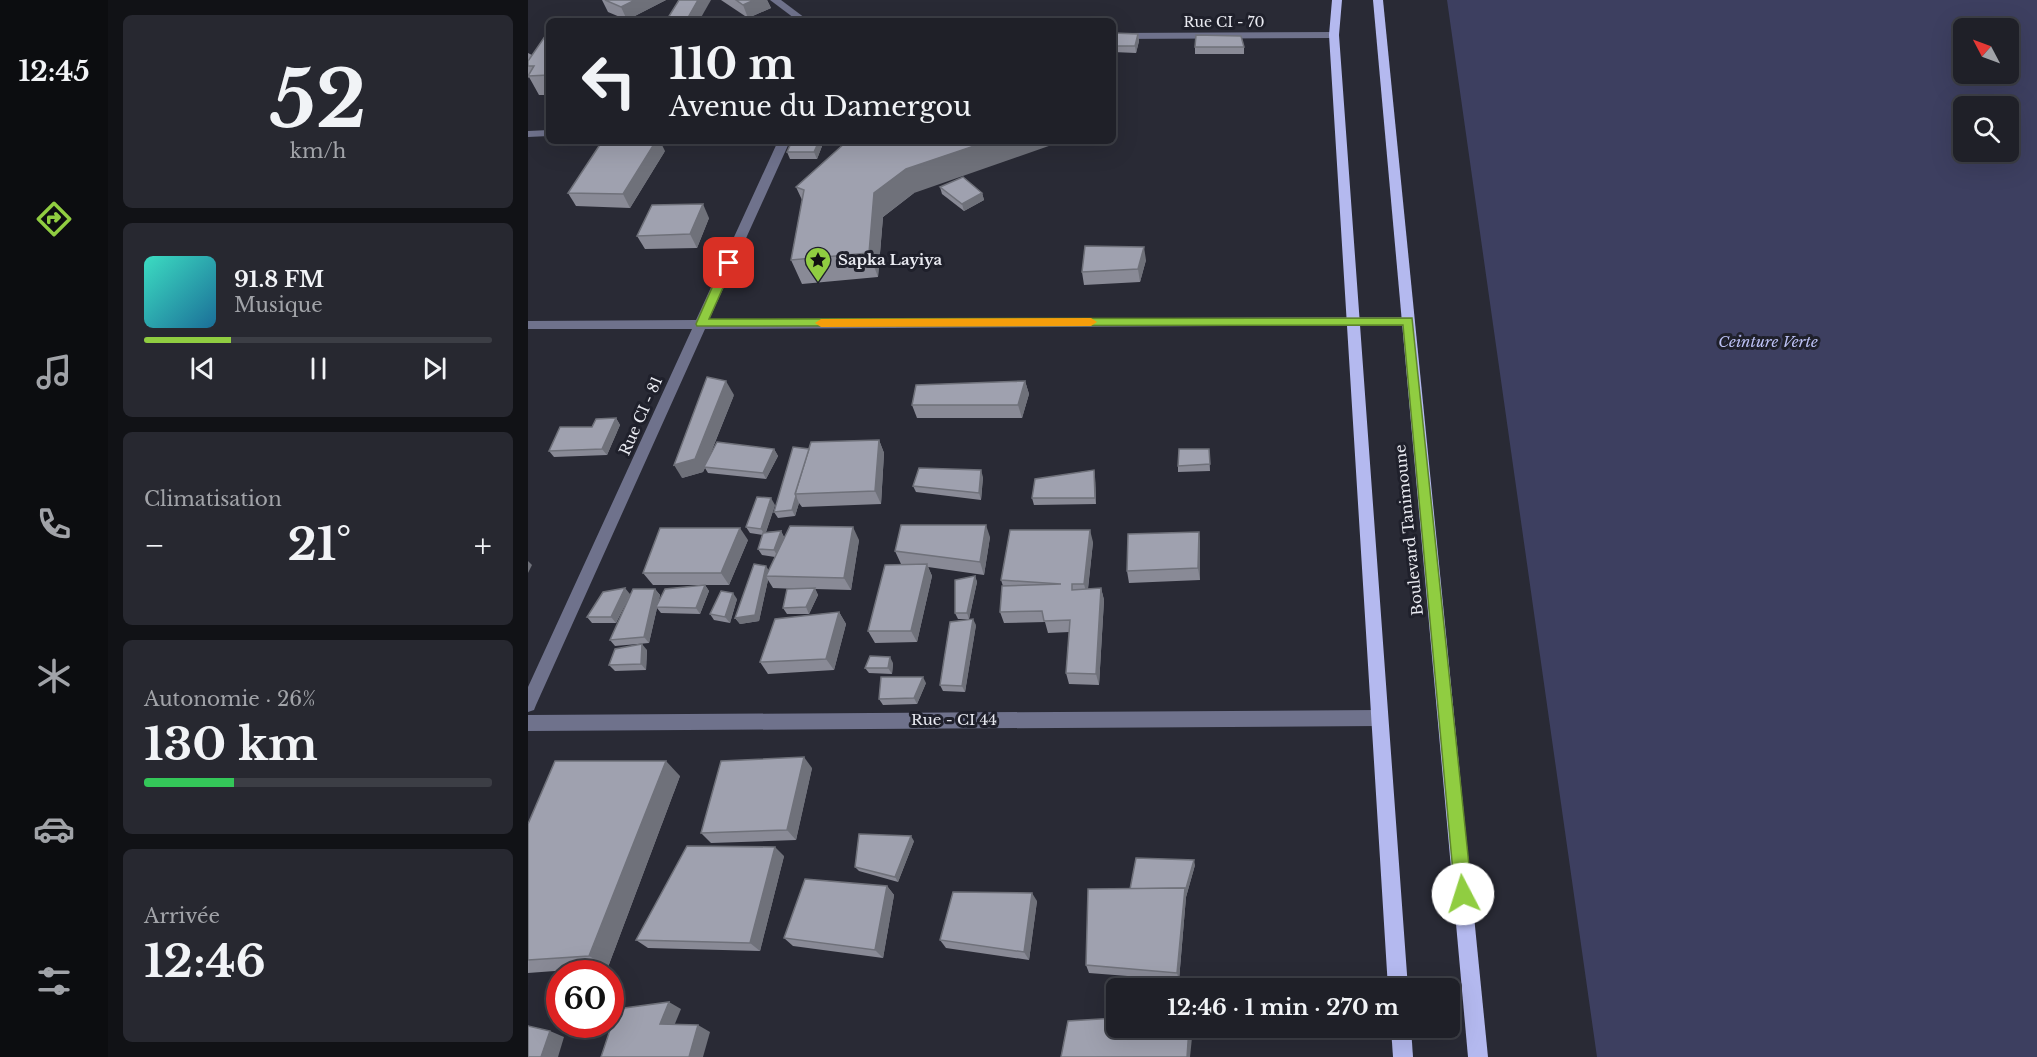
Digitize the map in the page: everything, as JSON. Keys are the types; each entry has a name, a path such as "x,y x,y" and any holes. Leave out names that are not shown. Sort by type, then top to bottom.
{"main road":[{"path":"1337,0 1334,35 1397,978"},
{"name":"Boulevard Tanimoune","path":"1378,0 1478,1057"},
{"path":"1402,1038 1403,1057"}],"street":[{"path":"775,0 800,18"},
{"name":"Rue CI - 70","path":"1116,36 1334,35"},
{"path":"528,134 546,134"},
{"name":"Rue CI - 81","path":"528,705 783,144"},
{"path":"528,326 1408,321"},
{"name":"Rue - CI 44","path":"528,723 1379,718"}],"green space":[{"name":"Ceinture Verte","path":"1447,0 2037,0 2037,1057 1597,1057"}],"building":[{"path":"605,0 635,0 621,7"},
{"path":"679,0 698,0 688,18 668,18"},
{"path":"736,0 754,0 743,5"},
{"path":"1116,33 1138,34 1135,46 1116,46"},
{"path":"546,35 546,75 528,76 534,66 528,66 528,61"},
{"path":"1196,35 1241,36 1244,47 1195,47"},
{"path":"600,144 654,144 623,194 568,193"},
{"path":"791,144 818,144 814,152 787,152"},
{"path":"844,144 980,144 906,169 874,193 869,253 791,260 804,190 796,187"},
{"path":"963,177 982,193 962,204 940,187"},
{"path":"703,204 690,234 637,236 652,205"},
{"path":"1085,246 1144,247 1138,269 1082,272"},
{"path":"707,377 726,381 695,459 674,465"},
{"path":"1025,381 1018,405 912,405 916,385"},
{"path":"616,418 602,449 549,451 560,427 592,427 596,419"},
{"path":"879,440 875,491 795,494 811,442"},
{"path":"717,442 774,449 763,473 704,467"},
{"path":"793,447 809,449 792,510 774,512"},
{"path":"1179,449 1209,449 1210,464 1178,466"},
{"path":"919,468 981,470 979,493 913,486"},
{"path":"1094,470 1095,498 1032,498 1035,479"},
{"path":"757,497 771,498 761,529 746,527"},
{"path":"901,525 986,525 980,562 895,551"},
{"path":"790,526 853,527 844,578 766,576"},
{"path":"660,528 740,528 721,573 643,573"},
{"path":"1010,530 1090,530 1084,584 1072,584 1072,590 1101,588 1096,674 1066,673 1070,620 1044,621 1042,611 1000,612 1002,586 1061,584 1001,580"},
{"path":"781,531 774,550 758,549 763,533"},
{"path":"1199,532 1198,568 1127,571 1128,534"},
{"path":"754,564 766,566 755,615 735,618"},
{"path":"927,564 911,631 868,631 885,565"},
{"path":"975,576 967,613 955,613 955,580"},
{"path":"705,585 696,608 656,607 665,589"},
{"path":"625,588 611,617 587,617 603,592"},
{"path":"815,588 806,607 783,608 787,589"},
{"path":"633,589 655,589 644,637 610,640"},
{"path":"721,591 733,593 725,617 710,614"},
{"path":"839,612 826,659 760,662 775,619"},
{"path":"973,619 962,686 940,685 950,622"},
{"path":"642,644 641,664 609,665 615,649"},
{"path":"870,656 890,657 888,668 865,668"},
{"path":"881,677 923,677 914,698 879,699"},
{"path":"804,757 787,830 701,833 721,761"},
{"path":"555,761 666,761 589,956 528,960 528,824"},
{"path":"859,834 911,836 895,877 855,867"},
{"path":"687,846 775,847 750,943 636,940"},
{"path":"1136,858 1194,860 1185,892 1185,888 1130,889"},
{"path":"805,879 887,886 875,950 784,938"},
{"path":"1185,888 1177,973 1086,965 1088,889"},
{"path":"953,892 1032,893 1024,952 940,940"},
{"path":"669,1002 660,1024 698,1025 689,1057 601,1057 607,1038 624,1038 624,1008"},
{"path":"1106,1019 1106,1038 1188,1038 1187,1057 1061,1057 1068,1021"},
{"path":"528,1026 546,1030 548,1038 541,1057 528,1057"}],"slow traffic":[{"path":"821,323 1091,322"}],"place":[{"name":"Sapka Layiya","path":"818,283"}],"route":[{"path":"729,263 701,324 1408,321 1463,894"}]}
